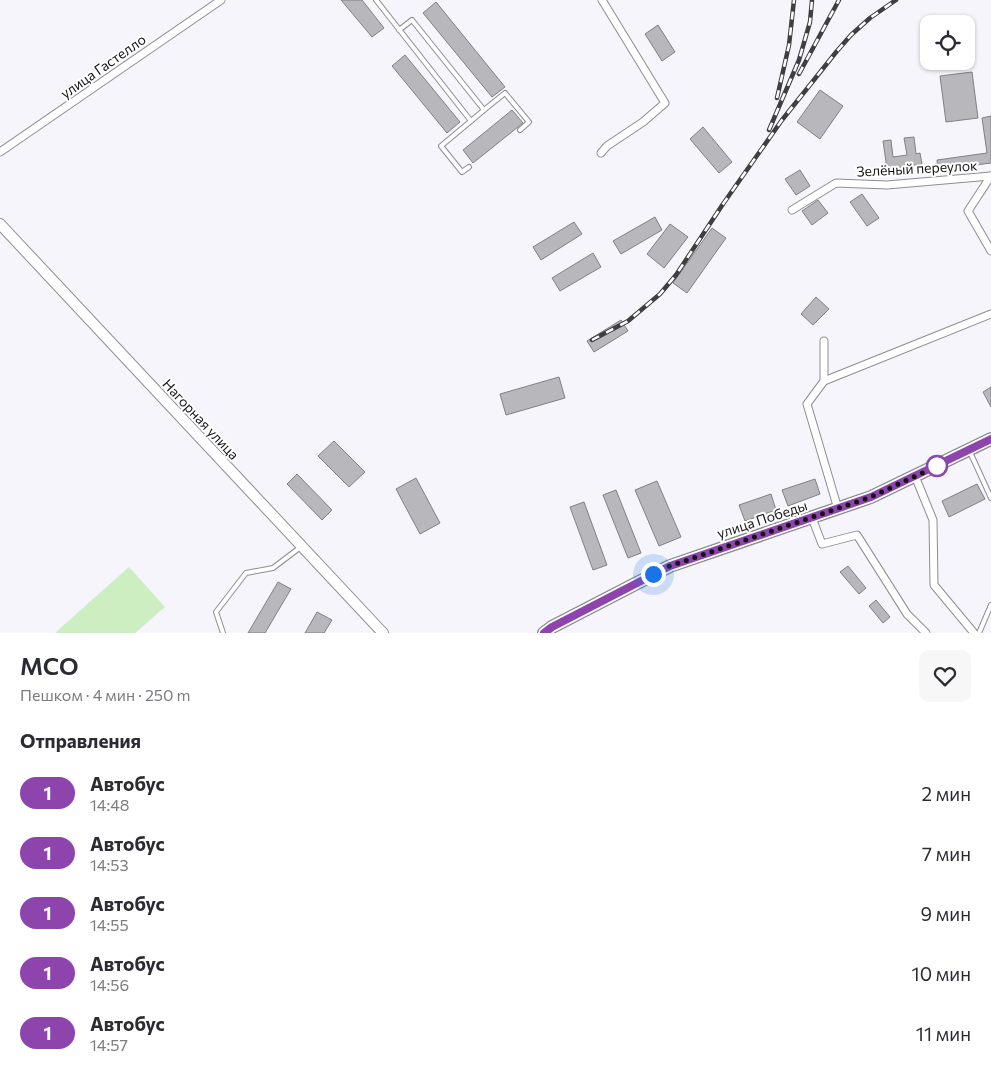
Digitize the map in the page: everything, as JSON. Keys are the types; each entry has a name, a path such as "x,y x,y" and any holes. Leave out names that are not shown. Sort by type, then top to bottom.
{"main road":[{"name":"улица Победы","path":"552,631 670,566 871,497 991,439"}],"street":[{"name":"улица Гастелло","path":"0,152 221,0"},
{"path":"601,153 607,146 666,103 602,0"},
{"name":"Зелёный переулок","path":"792,210 836,183 887,184 991,176"},
{"name":"Зелёный переулок","path":"991,176 968,211 991,251"},
{"name":"Нагорная улица","path":"0,224 383,633"},
{"path":"838,509 807,404 824,381 991,314"},
{"path":"824,340 824,381"},
{"path":"916,476 933,520 934,584 974,633"},
{"path":"812,518 822,544 857,535 906,614 926,633"}],"lane":[{"path":"376,0 470,121"},
{"path":"399,30 412,20 484,110"},
{"path":"469,167 462,172 441,146 505,93 528,122 520,130"},
{"path":"969,450 991,498"},
{"path":"223,633 216,612 246,573 273,568 302,546"},
{"path":"979,633 991,605"}],"green space":[{"path":"129,567 165,607 135,633 56,632"}],"building":[{"path":"341,0 362,0 384,28 372,37"},
{"path":"436,2 505,87 492,97 423,13"},
{"path":"658,25 675,52 662,61 645,34"},
{"path":"405,55 460,122 447,133 392,66"},
{"path":"972,72 978,118 946,122 940,76"},
{"path":"820,90 843,106 820,139 797,122"},
{"path":"512,110 523,123 473,163 463,150"},
{"path":"991,116 991,163 938,170 937,160 987,153 982,118"},
{"path":"703,127 732,162 719,173 690,139"},
{"path":"914,137 916,154 920,153 922,164 887,169 883,141 891,140 893,157 907,155 904,138"},
{"path":"800,170 810,186 796,195 785,179"},
{"path":"862,194 879,218 867,226 850,202"},
{"path":"818,200 828,213 812,225 802,211"},
{"path":"655,217 662,230 621,254 613,241"},
{"path":"574,222 582,234 541,260 533,247"},
{"path":"670,224 688,237 664,268 647,254"},
{"path":"712,228 726,238 687,293 673,283"},
{"path":"593,253 601,267 560,291 552,278"},
{"path":"816,297 829,309 813,325 801,314"},
{"path":"621,320 628,331 594,352 587,341"},
{"path":"559,377 565,398 506,415 500,394"},
{"path":"991,387 991,407 983,392"},
{"path":"334,441 365,472 349,487 318,456"},
{"path":"297,474 332,510 322,520 287,484"},
{"path":"416,478 440,523 420,534 396,489"},
{"path":"815,479 820,494 788,506 782,490"},
{"path":"657,481 681,537 659,546 635,490"},
{"path":"977,484 985,499 949,517 942,501"},
{"path":"616,490 641,553 628,558 603,495"},
{"path":"771,494 776,510 745,521 739,505"},
{"path":"584,502 607,565 593,570 570,507"},
{"path":"848,566 866,588 859,594 840,572"},
{"path":"278,582 291,589 265,633 248,633"},
{"path":"876,600 890,617 883,623 869,606"},
{"path":"317,612 332,620 324,633 305,633"}],"railway":[{"path":"777,98 789,45 794,0"},
{"path":"769,130 799,60 810,22 812,0"},
{"path":"799,74 839,0"},
{"path":"592,340 628,321 660,294 676,275 782,120 837,51 870,18 896,0"}],"bus line":[{"name":"1","path":"544,633 552,627 670,566 871,497 991,439"}],"route":[{"path":"653,574 670,566 871,497 937,466"}]}
